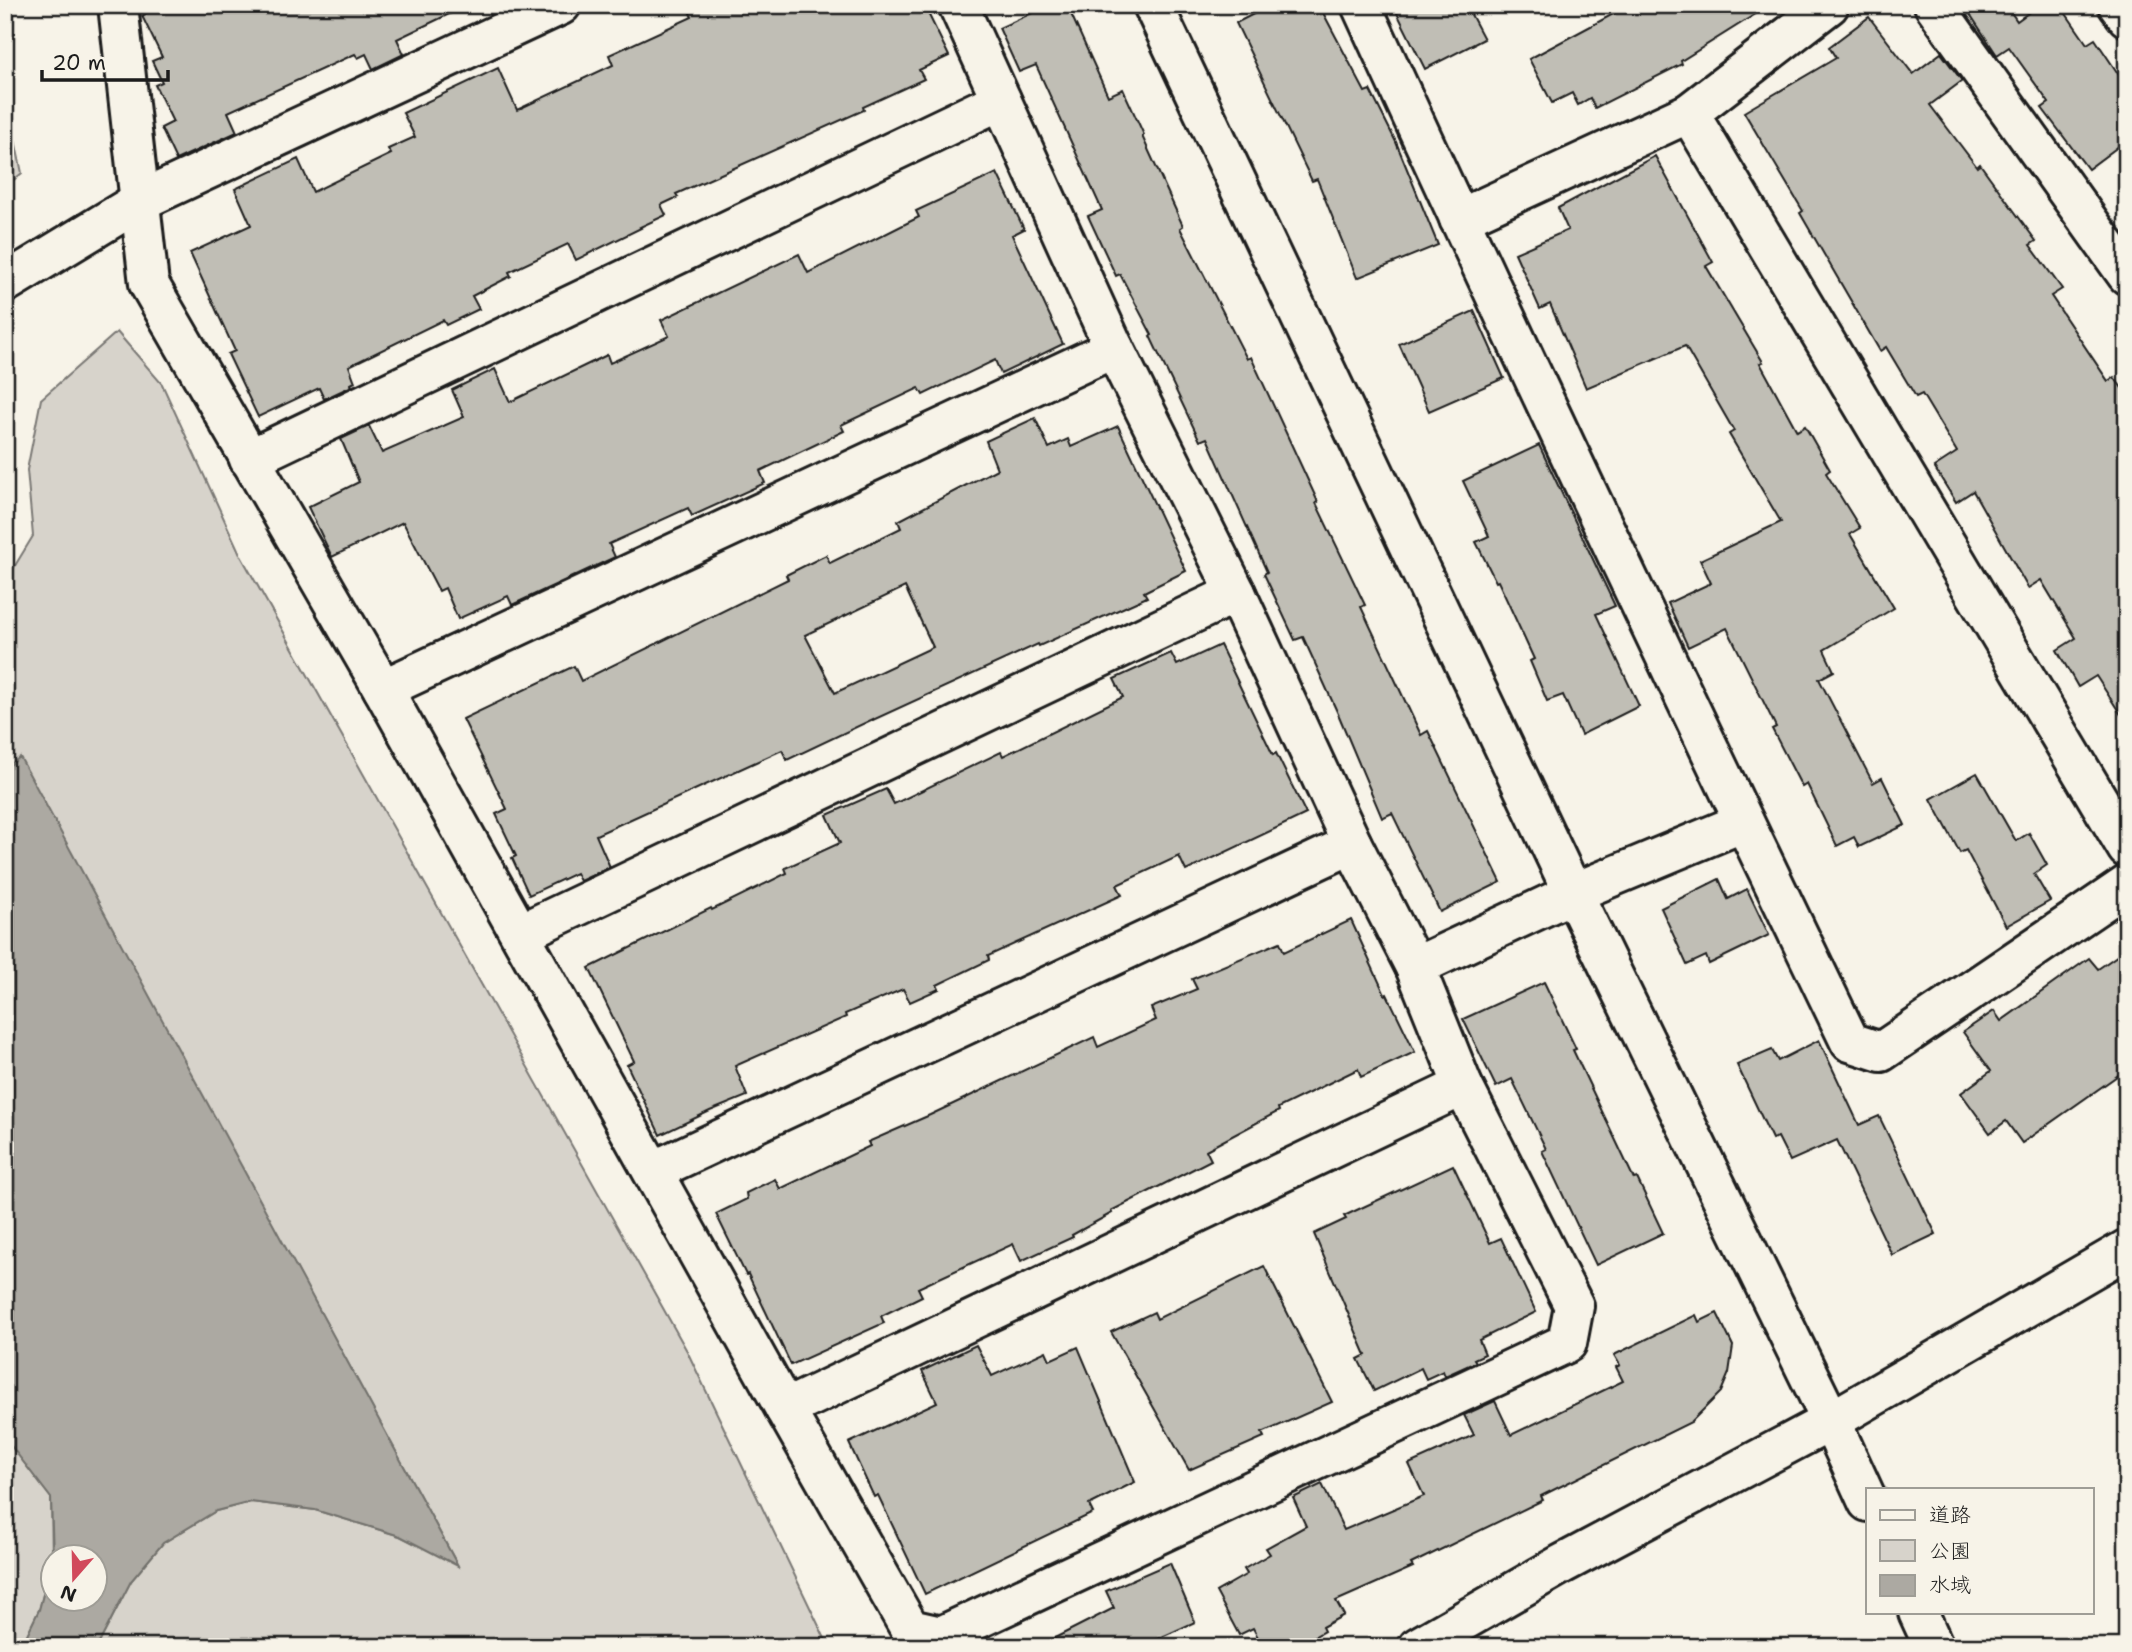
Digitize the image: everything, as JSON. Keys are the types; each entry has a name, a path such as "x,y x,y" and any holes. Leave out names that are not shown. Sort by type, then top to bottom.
{"street":[{"path":"118,5 149,284 383,689 910,1629 941,1636 1567,1343 1574,1306 1463,1086 1415,967 1352,844 1236,593 1114,348 958,5"},
{"path":"5,283 140,201 561,5"},
{"path":"1153,5 1573,893 1866,1498"},
{"path":"1361,5 1459,219 1850,1042 1881,1052 2127,885"},
{"path":"1459,219 1689,113 1829,5"},
{"path":"1934,5 2127,275"},
{"path":"2118,5 2127,17"},
{"path":"249,458 1001,100"},
{"path":"1689,113 2127,848"},
{"path":"383,689 1114,348"},
{"path":"521,933 1236,593"},
{"path":"1415,967 1573,893 1744,822"},
{"path":"653,1171 1352,844"},
{"path":"785,1409 1463,1086"},
{"path":"1418,1647 1562,1563 1831,1421 2127,1248"},
{"path":"1919,1614 1934,1647"}],"green space":[{"path":"5,93 22,173 5,187"},
{"path":"117,332 162,384 241,556 687,1351 829,1647 97,1647 131,1581 163,1543 216,1511 251,1502 315,1510 400,1536 457,1564 242,1168 5,769 5,582 33,536 27,470 41,399"},
{"path":"5,1438 51,1498 52,1544 38,1544 38,1612 21,1647 5,1647"}],"water":[{"path":"20,757 458,1566 400,1536 315,1510 251,1502 216,1511 163,1543 131,1581 97,1647 21,1647 38,1612 108,1614 108,1544 53,1544 51,1498 5,1438 5,769"}],"building":[{"path":"161,5 468,5 397,39 404,54 373,69 366,54 358,58 355,54 228,112 237,132 176,160 161,128 173,122 155,85 162,82 152,61 162,57 142,16"},
{"path":"686,5 924,5 949,56 919,70 924,79 863,107 864,110 676,194 678,197 661,205 666,215 576,260 568,244 509,272 511,276 472,296 479,309 446,325 443,320 349,366 355,382 352,386 324,399 319,388 258,417 228,354 235,351 190,253 251,225 235,189 298,159 313,192 391,154 388,149 415,137 403,113 498,68 517,110 613,65 609,55 692,17"},
{"path":"1050,5 1067,5 1108,96 1123,89 1183,226 1180,228 1247,359 1251,357 1365,605 1361,607 1421,735 1428,731 1501,882 1440,912 1392,813 1382,818 1303,637 1295,640 1264,574 1267,572 1207,438 1200,441 1150,336 1152,335 1120,274 1116,276 1088,216 1102,210 1036,65 1019,72 999,28"},
{"path":"1271,5 1319,5 1365,92 1370,90 1396,142 1438,245 1357,278 1317,179 1312,181 1236,23"},
{"path":"1393,5 1466,5 1484,39 1425,69"},
{"path":"1630,5 1770,5 1681,61 1682,64 1595,108 1590,98 1578,105 1572,93 1552,103 1529,59"},
{"path":"1964,5 2006,5 2017,21 2039,5 2060,5 2087,44 2095,39 2127,87 2127,140 2088,169 2042,108 2049,103 2009,47 1997,55"},
{"path":"1869,17 1913,74 1941,53 1962,81 1930,105 1977,167 1980,164 2036,241 2030,245 2062,289 2051,296 2108,381 2114,377 2127,395 2127,724 2096,676 2078,687 2057,650 2076,638 2041,580 2028,588 1973,491 1956,502 1934,467 1957,452 1922,394 1916,397 1886,347 1880,351 1800,213 1803,211 1744,112 1836,58 1829,47"},
{"path":"1655,156 1713,262 1706,266 1763,362 1760,363 1797,431 1805,426 1830,470 1826,473 1860,528 1850,534 1894,608 1824,650 1834,671 1819,679 1873,783 1882,778 1905,825 1859,847 1854,837 1837,846 1807,784 1802,787 1772,729 1776,727 1727,628 1688,647 1668,603 1711,583 1700,560 1781,522 1729,434 1734,431 1685,346 1586,388 1550,304 1540,309 1515,253 1568,230 1558,208"},
{"path":"997,173 1024,229 1012,235 1063,344 1001,374 995,360 923,395 919,388 841,425 844,431 760,471 765,483 692,516 688,508 609,544 615,557 512,605 508,596 458,619 445,588 439,591 403,522 332,557 308,507 359,482 341,439 369,426 382,453 464,417 452,390 495,369 510,402 607,355 610,363 669,336 661,320 799,254 808,273 919,217 916,211"},
{"path":"1474,311 1504,378 1429,411 1399,344"},
{"path":"1035,418 1049,448 1068,439 1071,447 1118,426 1186,571 1144,592 1147,597 1039,646 1038,644 787,760 782,750 596,835 610,867 580,881 576,873 529,895 512,858 516,856 496,814 507,809 463,719 574,666 581,681 788,579 786,575 826,555 830,563 901,528 898,521 997,469 986,441","holes":["905,587 933,647 835,693 805,635"]},
{"path":"1539,445 1615,606 1596,614 1639,706 1581,735 1563,695 1547,701 1530,661 1534,659 1498,581 1496,582 1476,542 1489,536 1463,481"},
{"path":"1220,645 1273,755 1276,753 1306,814 1186,871 1179,856 1117,885 1122,895 988,956 989,960 937,985 939,989 910,1002 903,989 735,1066 747,1096 660,1135 627,1065 634,1061 589,968 787,873 785,868 840,843 827,815 886,789 894,804 1001,752 1003,756 1123,697 1114,679 1171,653 1177,665"},
{"path":"1977,773 2016,841 2029,833 2047,865 2034,874 2050,901 2006,926 1966,850 1960,853 1931,799"},
{"path":"1719,879 1728,899 1747,889 1769,935 1709,964 1706,956 1687,965 1661,908"},
{"path":"1351,920 1385,995 1387,994 1415,1052 1361,1077 1358,1069 1278,1108 1279,1111 1206,1150 1211,1160 1111,1211 1112,1213 1072,1235 1073,1237 1021,1261 1013,1244 918,1288 922,1296 881,1316 884,1323 791,1365 716,1214 747,1199 746,1193 775,1179 780,1189 870,1146 868,1142 1094,1037 1098,1047 1156,1020 1151,1008 1197,989 1192,979 1280,942 1284,952"},
{"path":"2127,949 2127,1069 2022,1143 2006,1121 1990,1133 1961,1093 1991,1071 1963,1032 1994,1011 2001,1021 2089,958 2098,969"},
{"path":"1544,982 1634,1179 1637,1178 1663,1233 1596,1265 1542,1151 1546,1149 1512,1079 1496,1087 1463,1019"},
{"path":"1819,1040 1859,1125 1879,1116 1936,1234 1892,1255 1837,1140 1790,1161 1778,1137 1772,1139 1737,1065 1772,1050 1778,1061"},
{"path":"1453,1165 1490,1243 1501,1238 1536,1312 1479,1340 1485,1354 1474,1359 1476,1362 1445,1376 1443,1371 1426,1379 1421,1368 1374,1391 1358,1359 1366,1355 1314,1234 1346,1219 1344,1216"},
{"path":"1264,1266 1332,1402 1262,1433 1264,1437 1189,1470 1111,1332 1154,1312 1157,1319"},
{"path":"1717,1313 1733,1346 1729,1373 1721,1392 1691,1422 1541,1496 1543,1500 1411,1564 1413,1567 1336,1601 1344,1615 1322,1627 1324,1631 1296,1647 1263,1647 1253,1628 1239,1635 1216,1592 1247,1574 1244,1569 1270,1554 1266,1548 1306,1526 1293,1498 1322,1484 1344,1530 1424,1496 1409,1464 1474,1435 1464,1415 1495,1401 1511,1435 1623,1381 1616,1367 1620,1365 1614,1355 1696,1315 1699,1322"},
{"path":"976,1345 992,1376 1046,1351 1050,1360 1078,1347 1135,1482 1089,1505 1093,1513 925,1594 878,1495 874,1497 849,1443 937,1402 922,1371"},
{"path":"1170,1563 1195,1622 1140,1647 1037,1647 1114,1608 1106,1591"}]}
